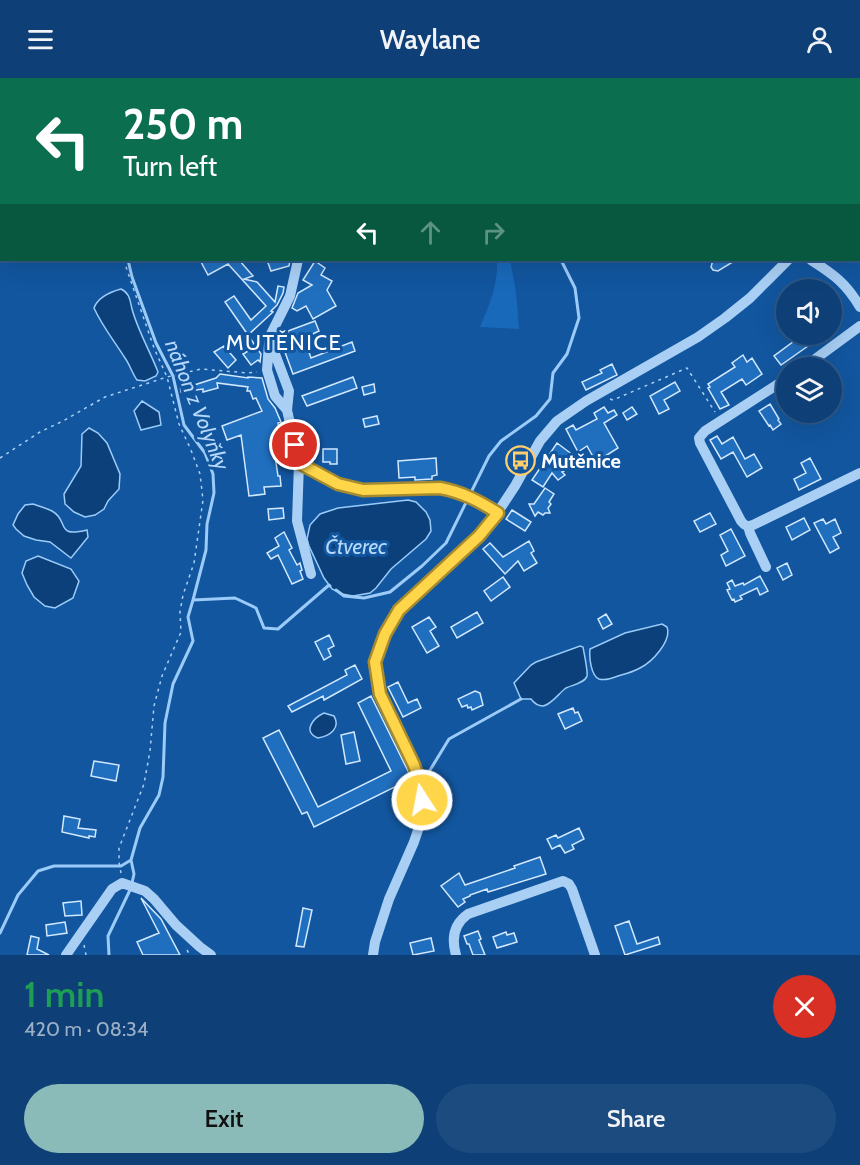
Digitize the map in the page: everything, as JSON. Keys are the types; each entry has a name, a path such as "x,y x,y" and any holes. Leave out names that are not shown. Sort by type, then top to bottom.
{"street":[{"path":"287,410 275,396 267,370 269,338 290,296 298,261"},
{"path":"373,955 389,899 420,824 422,806 421,787 414,765 380,694 375,662 385,634 399,610 479,536 498,513 540,441 557,421 586,401 698,337 750,298 787,261"},
{"path":"812,261 835,276 850,291 860,307"},
{"path":"818,357 860,326"},
{"path":"269,338 289,392 287,410 299,463 297,521 311,574"},
{"path":"766,567 748,526 741,521 700,444 699,438 702,433 776,385"},
{"path":"299,463 338,484 363,490 440,488 475,498 498,513"},
{"path":"748,526 860,472"},
{"path":"456,955 453,945 454,932 460,921 468,914 563,881 572,889 595,955"},
{"path":"66,955 112,889 122,883 145,891 154,898 176,925 211,955"}],"path":[{"path":"122,883 119,848 144,784 154,706 162,676 181,632 180,612 194,563 204,500 200,474 179,424 167,377 154,348 124,261"},
{"path":"604,398 613,400 687,368 720,421"},
{"path":"0,458 40,432 63,422 105,397 167,377 201,369 248,373 267,370"}],"shaded area":[{"path":"497,261 510,261 519,329 480,327 495,286"}],"water":[{"path":"121,289 129,297 137,325 158,372 156,376 145,381 137,380 94,308 105,296"},
{"path":"142,401 159,412 161,425 141,430 134,411"},
{"path":"89,428 98,433 107,443 120,474 119,489 104,509 95,515 85,517 74,512 65,504 64,494 81,466 82,434"},
{"name":"Čtverec","path":"408,500 416,502 430,520 431,531 426,539 391,569 370,593 353,596 332,589 324,578 309,546 307,539 310,525 320,514 338,508"},
{"path":"33,504 57,515 66,530 70,532 87,530 88,537 71,558 50,542 24,536 13,525 25,505"},
{"path":"38,556 71,569 79,581 73,598 55,608 45,606 34,597 22,573 26,561"},
{"path":"662,624 667,627 667,638 650,661 635,671 601,680 596,677 591,666 590,649 625,633"},
{"path":"580,646 583,647 587,670 584,680 566,688 543,706 531,699 521,699 514,683 531,665"},
{"path":"324,713 334,716 336,724 333,731 318,738 310,729 316,718"}],"building":[{"path":"240,261 253,276 244,279 257,282 275,302 278,286 284,287 283,293 271,311 273,312 248,335 225,302 234,296 251,320 266,306 228,264 208,275 201,262"},
{"path":"267,261 290,261 289,266 271,271"},
{"path":"315,261 325,268 321,275 332,281 327,290 336,306 313,319 306,306 297,311 292,308 298,293 312,285 303,280"},
{"path":"713,261 734,261 718,271 711,267"},
{"path":"315,321 319,331 304,338 311,358 352,342 355,351 293,374 282,344 291,342 288,331"},
{"path":"248,335 261,354 260,362 258,360 251,365 243,354 250,350 241,339"},
{"path":"789,345 809,345 792,357 776,359 774,356"},
{"path":"224,346 236,360 228,368 214,352"},
{"path":"743,355 747,362 752,358 762,374 746,385 742,379 721,392 729,405 720,409 708,384 735,367 732,363"},
{"path":"612,364 617,375 586,390 582,382 602,373 600,370"},
{"path":"220,374 262,378 268,399 281,422 278,423 280,436 282,436 282,455 275,456 281,486 264,487 265,494 249,496 241,435 227,440 222,426 262,411 256,398 253,399 250,391 247,391 248,387 217,383 218,388 203,392 203,389 181,392 179,377 189,376 191,386 216,378"},
{"path":"353,377 357,388 307,406 302,396"},
{"path":"675,382 680,391 664,400 669,409 659,414 650,396"},
{"path":"374,384 375,392 364,395 362,387"},
{"path":"770,404 776,414 776,423 781,424 773,430 759,411"},
{"path":"604,407 608,413 614,410 617,415 604,423 618,448 596,462 587,446 578,452 566,429 573,425 576,430 597,419 594,413"},
{"path":"632,407 637,414 627,420 623,413"},
{"path":"377,416 379,424 365,427 363,419"},
{"path":"717,436 722,444 733,437 745,459 754,454 762,468 747,477 733,452 721,459 710,440"},
{"path":"557,443 573,455 569,457 574,465 562,472 565,475 558,480 552,473 543,487 532,480"},
{"path":"323,449 337,449 337,464 323,462"},
{"path":"436,458 437,475 432,476 432,479 399,478 398,461"},
{"path":"810,458 821,479 799,490 794,479 806,473 801,463"},
{"path":"545,488 554,494 549,502 551,504 548,508 550,513 543,515 538,512 535,516 529,504 534,504"},
{"path":"283,508 284,518 269,520 268,509"},
{"path":"512,510 531,522 525,531 506,519"},
{"path":"710,513 716,524 700,532 694,521"},
{"path":"804,518 810,530 792,540 786,527"},
{"path":"823,519 826,524 835,519 841,533 833,537 839,548 830,553 814,523"},
{"path":"731,529 745,556 726,566 721,555 728,551 720,535"},
{"path":"284,532 292,548 289,550 297,565 300,563 302,570 300,571 303,579 292,584 278,555 271,559 267,553 279,546 275,538"},
{"path":"529,541 534,551 531,553 537,563 524,571 518,561 505,574 483,549 490,543 503,557"},
{"path":"787,563 792,575 783,580 777,568"},
{"path":"760,576 768,591 760,595 757,588 740,596 742,599 735,602 734,599 732,600 727,590 730,589 727,583 732,580 735,586 743,583 744,585"},
{"path":"503,577 510,587 491,601 484,591"},
{"path":"477,612 483,623 457,638 451,627"},
{"path":"606,614 612,624 603,629 598,619"},
{"path":"429,617 436,627 430,631 439,646 427,653 412,627"},
{"path":"329,635 334,646 328,649 331,656 324,660 315,642"},
{"path":"355,665 362,679 324,700 323,696 292,712 288,706 347,675 345,670"},
{"path":"398,682 408,703 417,699 421,708 403,717 388,687"},
{"path":"475,691 480,693 483,705 472,710 467,705 462,707 458,699"},
{"path":"371,696 411,779 314,827 307,812 302,814 263,738 279,730 318,807 391,771 358,703"},
{"path":"573,708 575,713 578,712 582,721 565,729 558,714"},
{"path":"354,732 360,761 346,764 341,735"},
{"path":"94,761 119,765 116,781 91,776"},
{"path":"64,816 80,819 78,828 96,830 95,837 89,836 89,838 62,832"},
{"path":"579,828 584,839 572,845 574,849 565,853 560,845 552,849 547,839 556,835 558,838"},
{"path":"540,857 546,874 488,892 487,889 470,895 463,899 465,902 458,907 441,886 459,873 465,885"},
{"path":"141,898 161,919 180,955 143,955 137,942 159,933"},
{"path":"81,901 82,915 65,916 63,903"},
{"path":"303,908 312,910 304,947 296,946"},
{"path":"629,921 637,944 658,937 660,944 625,955 615,926"},
{"path":"65,922 67,933 47,936 46,925"},
{"path":"478,931 485,955 473,955 464,936"},
{"path":"506,932 507,935 514,933 517,942 497,948 493,937"},
{"path":"31,936 39,938 37,949 49,955 27,955"},
{"path":"431,938 434,951 413,955 410,943"}],"waterway":[{"name":"náhon z Volyňky","path":"128,261 156,343 173,376 184,425 205,453 213,474 214,493 207,524 206,550 193,600"},
{"path":"336,590 344,596 364,598 390,592 422,566 446,543 489,456 501,441 536,416 550,399 553,373 567,354 579,318 575,288 562,261"},
{"path":"132,883 134,874 131,860 140,828 159,795 163,777 165,723 173,684 193,641 188,617 193,600 235,598 256,608 264,628 278,629 330,586"},
{"path":"424,780 449,739 521,699"},
{"path":"0,933 18,895 38,871 54,866 121,866 131,860"},
{"path":"109,955 108,936 130,890"}],"place":[{"name":"Mutěnice","path":"520,461"}],"district":[{"name":"MUTĚNICE","path":"284,342"}],"route":[{"path":"295,445 299,463 338,484 363,490 440,488 475,498 498,513 464,551 399,610 385,634 375,662 380,694 414,765 421,787 422,800"}]}
